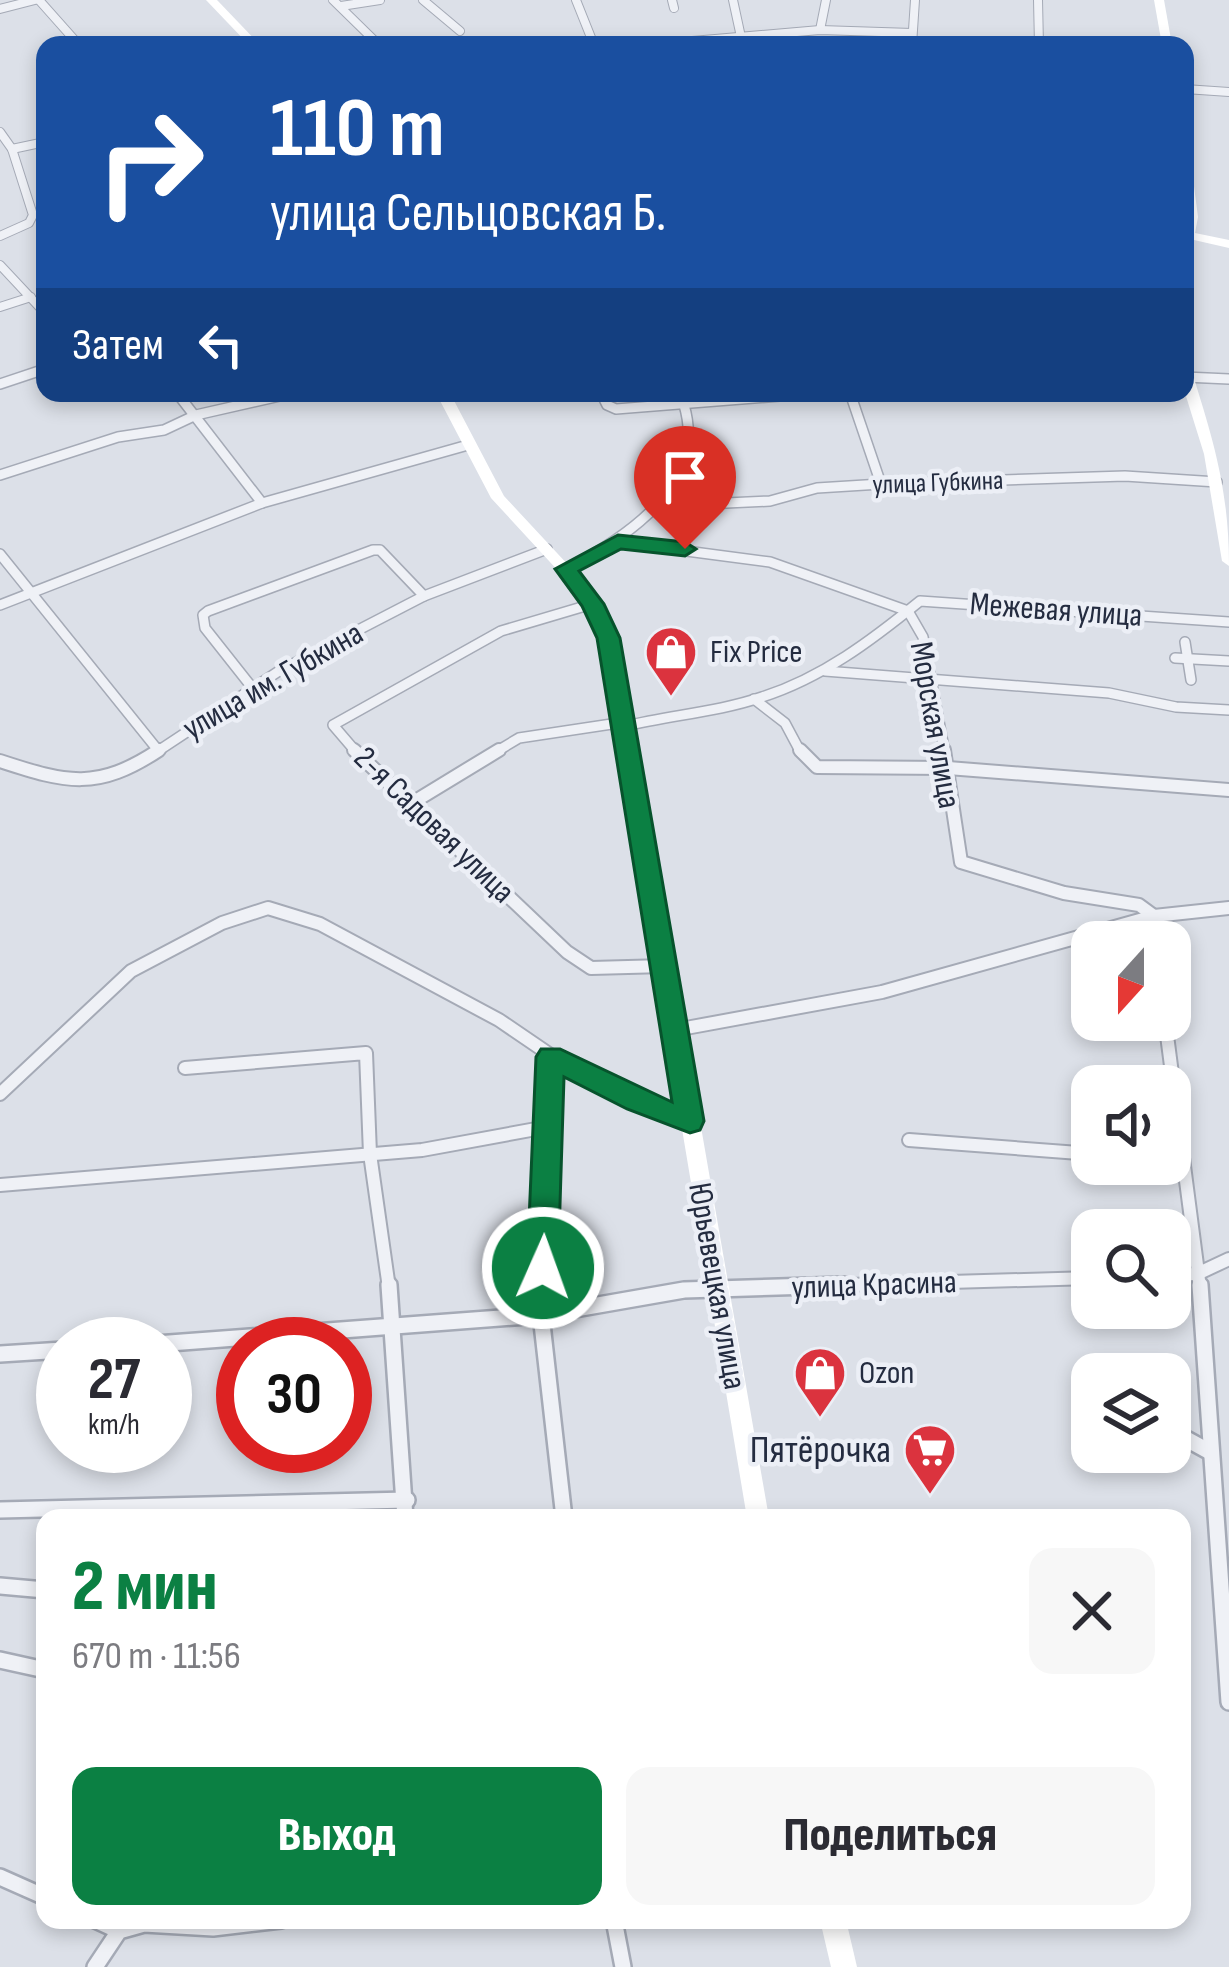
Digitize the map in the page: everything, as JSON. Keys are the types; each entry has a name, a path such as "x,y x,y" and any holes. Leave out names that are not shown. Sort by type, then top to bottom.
{"main road":[{"path":"211,0 246,36"},
{"path":"1159,0 1165,36"},
{"path":"1194,237 1229,244"},
{"name":"Юрьевецкая улица","path":"447,402 498,498 566,569 592,604 608,638 756,1509"},
{"path":"1194,402 1226,513 1229,562"},
{"path":"835,1929 844,1967"}],"street":[{"path":"0,9 37,0 71,36"},
{"path":"337,3 380,0"},
{"path":"423,0 460,31"},
{"path":"576,0 590,36"},
{"path":"733,0 741,36"},
{"path":"820,29 826,0"},
{"path":"912,36 915,0"},
{"path":"1038,0 1040,36"},
{"path":"337,3 370,36"},
{"path":"751,36 820,29 913,32"},
{"path":"1194,90 1229,92"},
{"path":"0,132 12,148 32,215 29,223 0,236"},
{"path":"12,148 36,144"},
{"path":"0,265 36,303"},
{"path":"0,307 31,297"},
{"path":"0,384 36,372"},
{"path":"1194,376 1229,379"},
{"path":"185,402 262,503"},
{"path":"0,476 118,437 164,430 196,415 253,402"},
{"path":"606,402 610,408 699,402"},
{"path":"853,402 881,484"},
{"path":"566,569 618,542 662,506 692,444 684,405"},
{"path":"0,605 262,503 468,445"},
{"name":"улица Губкина","path":"662,506 770,501 817,488 881,484 1125,476 1217,482"},
{"name":"Морская улица","path":"618,542 770,562 908,611 923,637 934,682 961,862 1064,893 1139,905 1154,916 1229,908"},
{"name":"улица им. Губкина","path":"0,761 85,784 123,772 279,671 424,596 547,549"},
{"path":"254,690 205,628 203,615 208,611 373,550 380,550 424,596"},
{"path":"0,554 157,749"},
{"name":"Межевая улица","path":"412,803 519,738 754,699 825,671 920,602 1229,622"},
{"name":"2-я Садовая улица","path":"592,604 501,631 333,725 368,767 567,952 591,968 664,966"},
{"path":"1185,642 1181,659 1191,680"},
{"path":"1181,659 1229,661"},
{"path":"825,671 1081,691 1176,707 1229,710"},
{"path":"754,699 784,723 809,764 947,768 1229,790"},
{"path":"0,1094 131,971 222,923 268,908 320,924 499,1020 550,1057 637,1101 690,1121"},
{"path":"675,1030 882,992 1154,916 1155,921"},
{"path":"185,1069 366,1053 370,1154 395,1329 406,1509"},
{"path":"550,1057 541,1315 563,1509"},
{"path":"0,1185 422,1150 547,1127"},
{"path":"909,1140 1071,1152"},
{"path":"1182,1185 1197,1274 1229,1702"},
{"path":"1191,1274 1229,1259"},
{"name":"улица Красина","path":"192,1342 541,1315 684,1290 1071,1279"},
{"path":"0,1354 36,1352"},
{"path":"1191,1442 1210,1452"},
{"path":"41,1509 406,1500"},
{"path":"0,1510 36,1509"},
{"path":"0,1586 36,1588"},
{"path":"0,1660 36,1668"},
{"path":"0,1877 36,1894"},
{"path":"115,1929 126,1929"},
{"path":"616,1929 623,1967"},
{"path":"95,1967 119,1931"}],"place":[{"name":"Fix Price","path":"671,698"},
{"name":"Ozon","path":"820,1419"},
{"name":"Пятёрочка","path":"930,1496"}],"route":[{"path":"543,1268 550,1057 637,1101 690,1121 608,638 592,604 566,569 618,542 685,549"}]}
